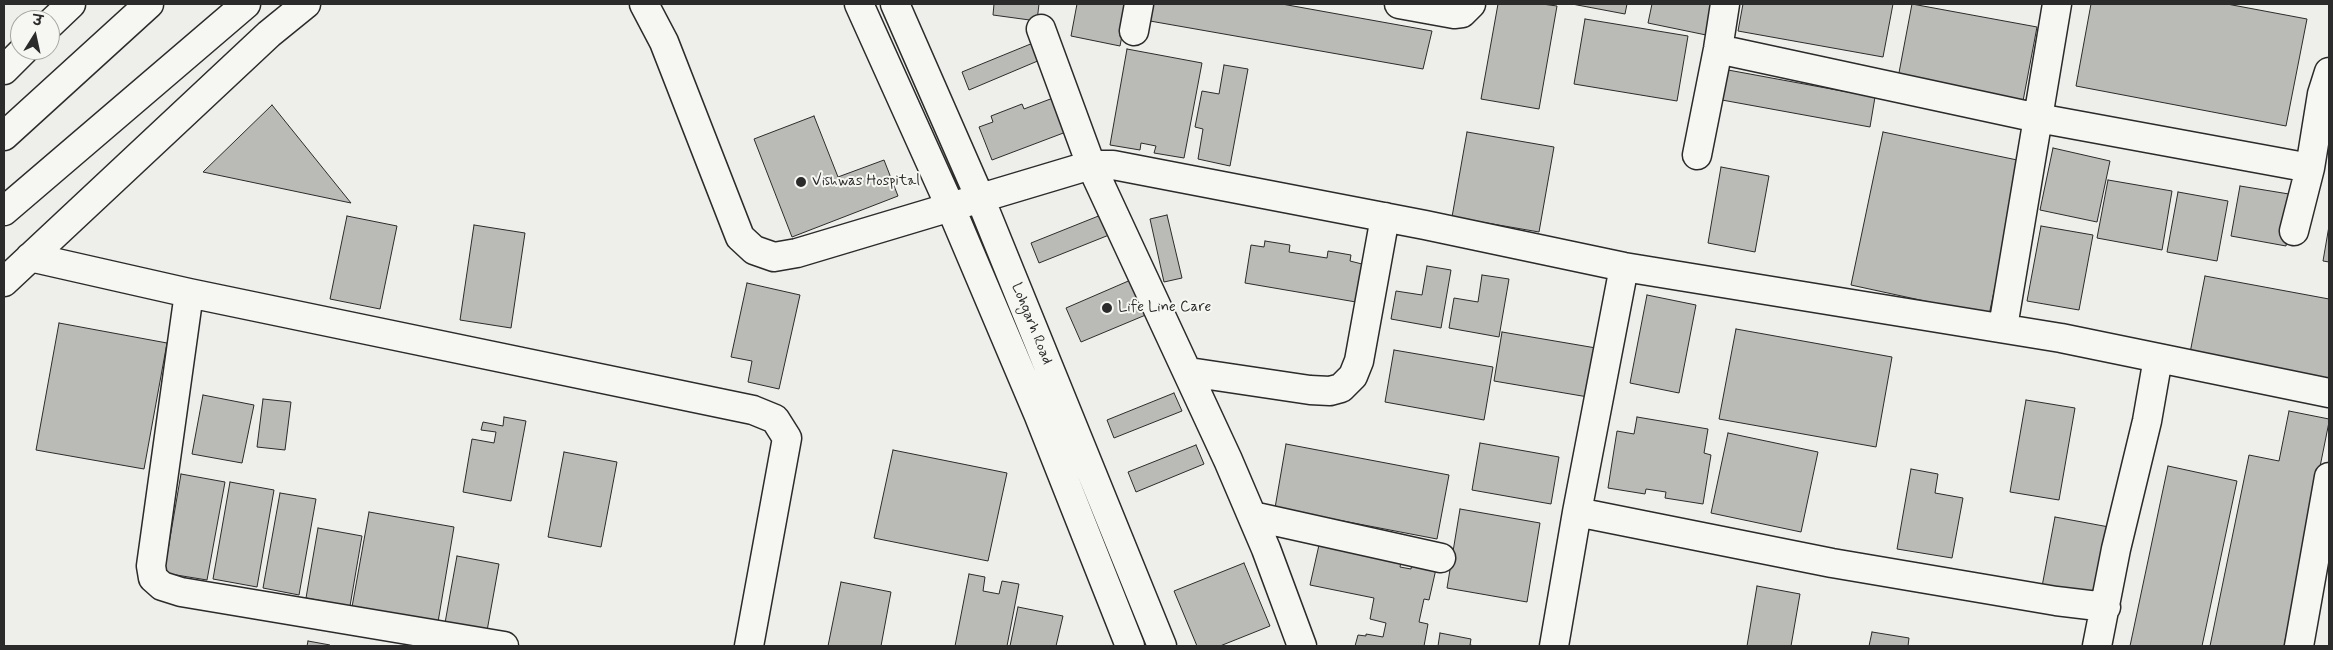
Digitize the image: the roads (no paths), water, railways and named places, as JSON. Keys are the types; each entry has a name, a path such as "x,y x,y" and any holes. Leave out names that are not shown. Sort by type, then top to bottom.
{"main road":[{"path":"60,14 71,4"},
{"path":"4,136 149,4"},
{"path":"4,211 246,4"},
{"path":"4,282 269,34 306,4"},
{"path":"644,4 664,42 740,237 754,250 774,257 797,253 1091,165 1113,165 1137,168 1385,217 1624,268 2003,328 2329,393"},
{"path":"859,4 950,206 1039,416 1130,646"},
{"name":"Lohgarh Road","path":"895,4 980,198 1162,646"},
{"path":"1134,31 1139,4"},
{"path":"1399,4 1454,14 1462,13 1471,4"},
{"path":"1697,154 1725,4"},
{"path":"2003,328 2057,4"},
{"path":"1041,29 1091,165 1189,372 1252,516 1302,646"},
{"path":"1718,49 2038,118 2310,168"},
{"path":"4,70 14,60"},
{"path":"2294,231 2310,168 2322,94 2329,72"},
{"path":"1189,372 1310,390 1330,391 1341,388 1353,376 1359,361 1385,217"},
{"path":"30,257 189,293 753,410 775,419 787,438 749,646"},
{"path":"1554,646 1577,512 1624,268"},
{"path":"189,293 151,566 153,578 162,586 181,592 467,643 504,646"},
{"path":"2098,646 2116,550 2147,421 2158,358"},
{"path":"2300,646 2329,477"},
{"path":"1577,512 1832,563 2056,601 2106,607"},
{"path":"1252,516 1441,558"}],"place":[{"name":"Vishwas Hospital","path":"801,182"},
{"name":"Life Line Care","path":"1107,308"}]}
